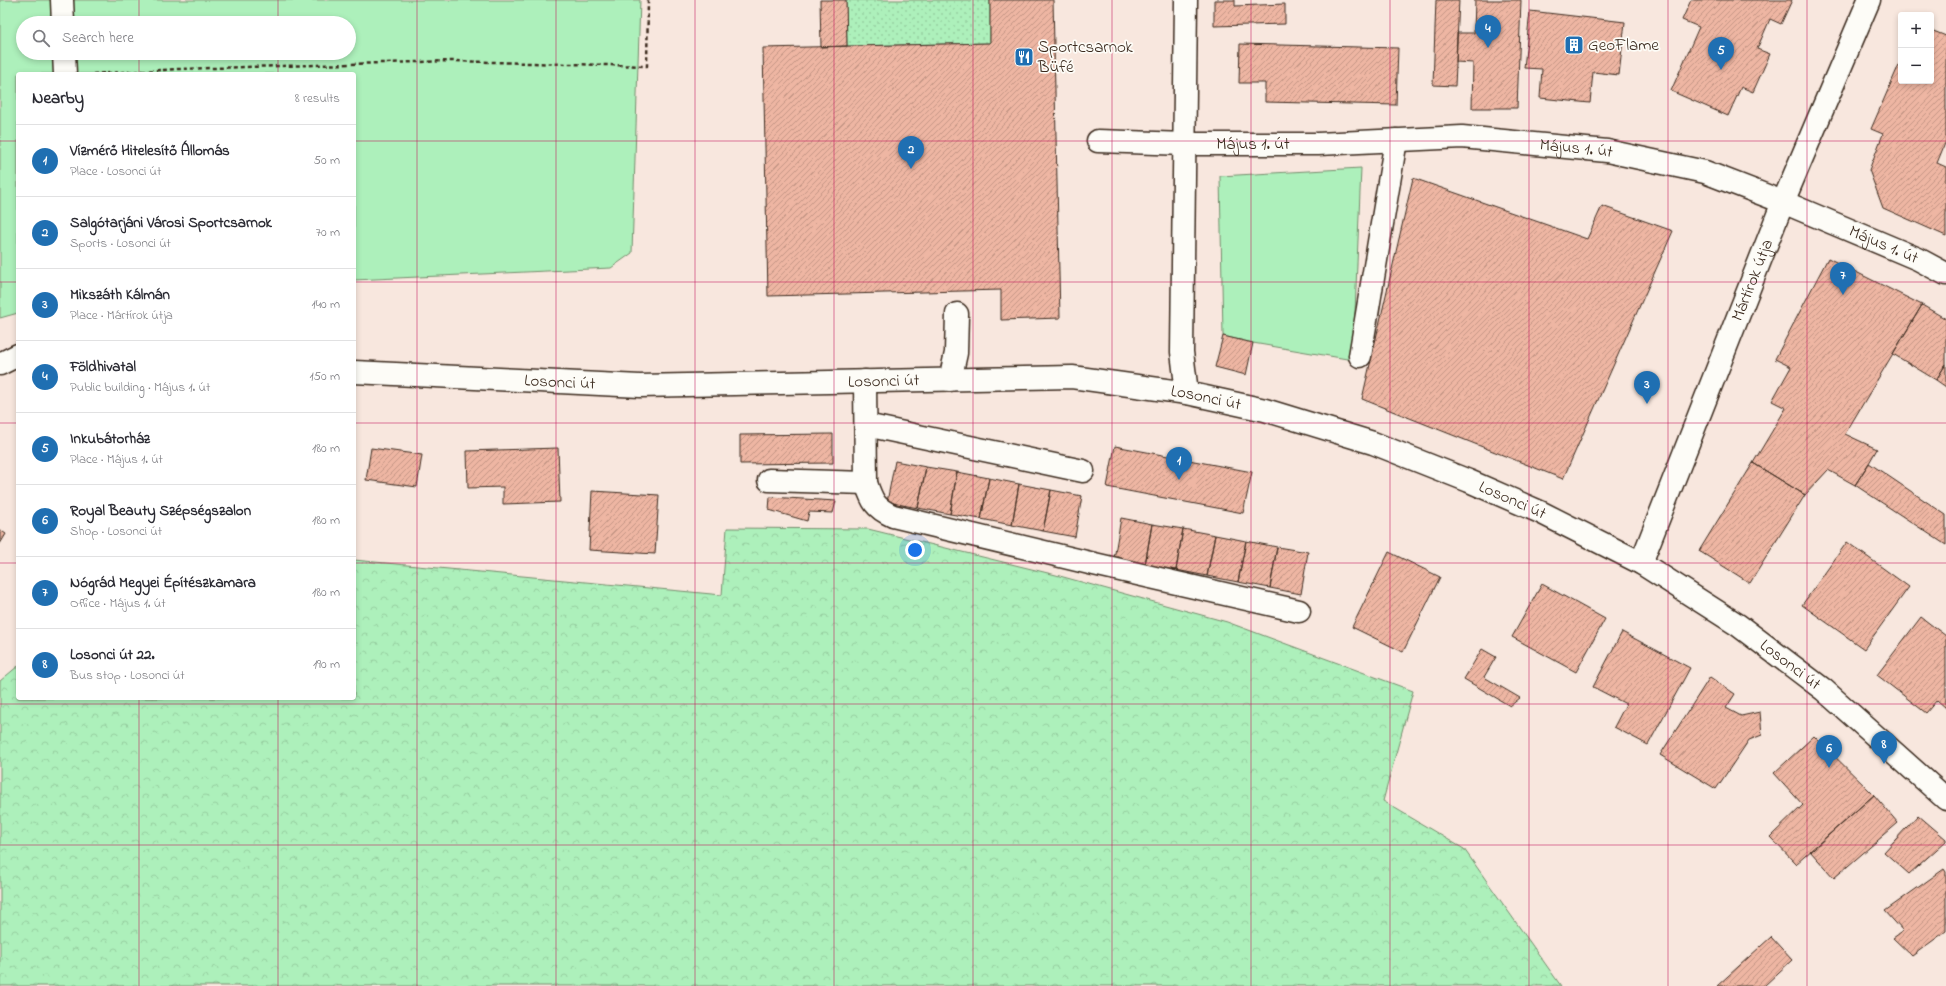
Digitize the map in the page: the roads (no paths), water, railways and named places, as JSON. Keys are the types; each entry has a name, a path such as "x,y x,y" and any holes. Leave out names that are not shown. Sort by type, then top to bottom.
{"street":[{"path":"62,0 63,16"},
{"path":"1186,0 1194,144 1182,352 1187,393"},
{"name":"Mártírok útja","path":"1640,563 1783,202 1869,0"},
{"path":"64,60 65,72"},
{"name":"Május 1. út","path":"1098,141 1194,144 1318,144 1462,137 1608,151 1705,172 1783,202 1918,259 1946,274"},
{"path":"1360,356 1396,140"},
{"path":"950,380 956,353 957,314"},
{"path":"0,364 16,356"},
{"name":"Losonci út","path":"356,372 640,386 1072,377 1187,393 1265,410 1373,443 1469,481 1526,506 1640,563 1738,625 1824,690 1946,799"},
{"path":"865,381 866,483 871,499 881,510 893,516 1101,566 1299,611"},
{"path":"866,425 1083,471"},
{"path":"769,480 866,483"}],"place":[{"name":"GeoFlame","path":"1574,45"},
{"name":"Földhivatal","path":"1488,48"},
{"name":"Sportcsarnok Büfé","path":"1024,57"},
{"name":"Inkubátorház","path":"1721,70"},
{"name":"Salgótarjáni Városi Sportcsarnok","path":"911,169"},
{"name":"Nógrád Megyei Építészkamara","path":"1843,295"},
{"name":"Mikszáth Kálmán","path":"1647,404"},
{"name":"Vízmérő Hitelesítő Állomás","path":"1179,480"},
{"name":"Losonci út 22.","path":"1884,764"},
{"name":"Royal Beauty Szépségszalon","path":"1829,768"}]}
